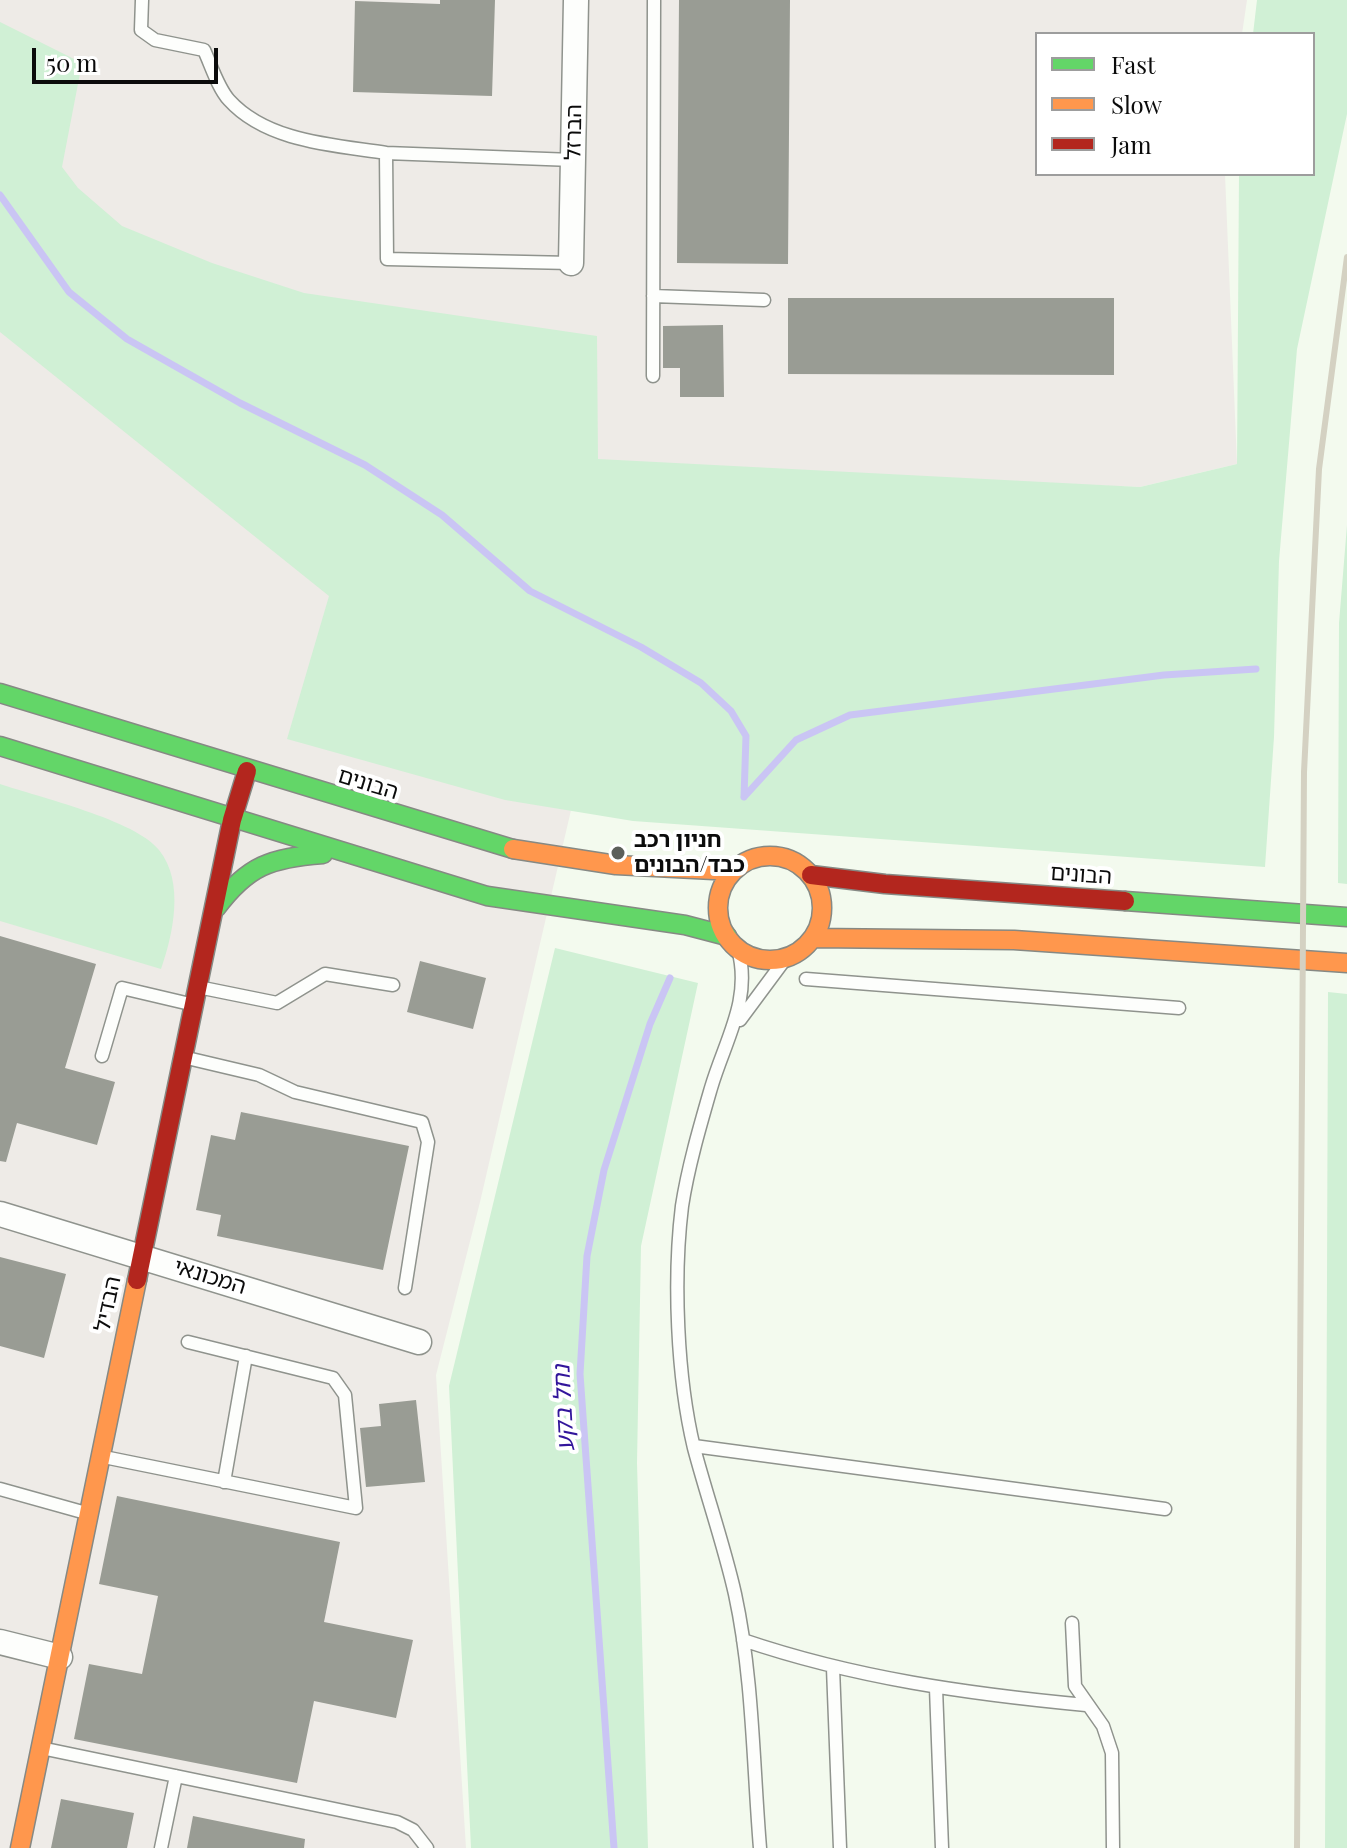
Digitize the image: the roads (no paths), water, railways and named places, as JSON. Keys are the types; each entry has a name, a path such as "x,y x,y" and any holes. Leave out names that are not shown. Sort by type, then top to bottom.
{"street":[{"name":"הברזל","path":"571,263 576,0"},
{"name":"הבונים","path":"0,693 438,830 524,852 616,865 733,871"},
{"path":"0,746 338,853 487,896 685,925 769,960 786,958 813,938 883,936 1347,963"},
{"name":"הבדיל","path":"20,1848 232,820 247,771"},
{"path":"213,911 235,880 257,866 283,857 338,853"},
{"path":"732,942 719,920 718,903 723,886 733,871 747,861 773,856 798,864 811,875 820,890 823,906 813,938"},
{"name":"הבונים","path":"811,875 915,887 1347,917"},
{"name":"המכונאי","path":"0,1214 419,1342"},
{"path":"0,1642 60,1657"}],"lane":[{"path":"142,0 141,30 155,40 204,50 229,100 262,122 299,140 386,153 573,160"},
{"path":"653,376 654,0"},
{"path":"386,153 387,259 571,263"},
{"path":"653,296 764,300"},
{"path":"732,942 744,985 731,1033 711,1086 682,1206 679,1281 682,1362 694,1446 735,1594 743,1640 760,1848"},
{"path":"731,1033 786,958"},
{"path":"102,1056 122,988 277,1003 325,974 393,985"},
{"path":"806,979 1179,1008"},
{"path":"183,1057 259,1075 295,1092 422,1122 428,1142 405,1288"},
{"path":"101,1457 356,1508 345,1395 333,1378 188,1342"},
{"path":"224,1482 246,1356"},
{"path":"694,1446 1165,1509"},
{"path":"0,1489 89,1514"},
{"path":"1072,1623 1074,1678 1086,1705 1103,1726 1112,1753 1113,1848"},
{"path":"743,1640 833,1668 936,1688 1086,1705"},
{"path":"833,1668 840,1848"},
{"path":"936,1688 942,1848"},
{"path":"41,1748 397,1822 413,1830 427,1848"},
{"path":"161,1848 176,1776"}],"waterway":[{"path":"0,195 69,292 127,339 240,403 365,465 442,515 530,591 641,647 701,683 731,711 746,736 744,797"},
{"path":"744,797 796,740 850,715 1164,675 1256,669"},
{"name":"נחל בקע","path":"614,1848 580,1374 587,1256 604,1170 650,1024 670,978"}],"railway":[{"path":"1297,1848 1304,772 1319,469 1347,257"}],"place":[{"name":"חניון רכב כבד/הבונים","path":"618,853"}]}
